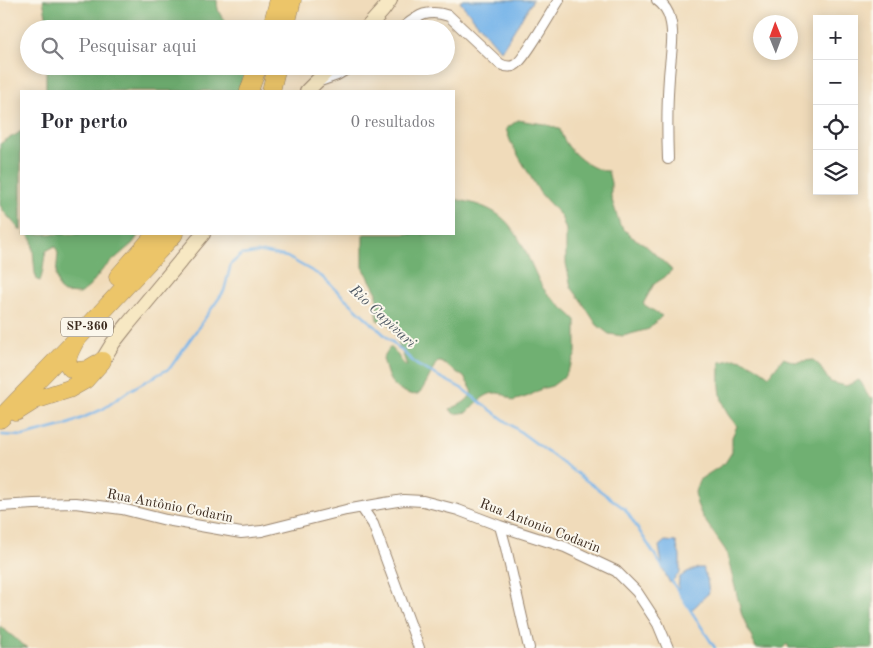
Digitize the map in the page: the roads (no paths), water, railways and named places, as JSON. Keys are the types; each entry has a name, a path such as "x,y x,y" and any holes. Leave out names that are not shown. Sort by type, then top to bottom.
{"highway":[{"path":"273,20 279,0"},
{"path":"288,20 292,0"},
{"path":"249,90 255,75"},
{"path":"271,90 275,75"},
{"name":"SP-360","path":"0,404 155,235"},
{"name":"SP-360","path":"0,421 173,235"},
{"path":"74,342 68,354 70,367 77,371 87,370 102,361"},
{"path":"0,421 35,400 85,380 102,361"}],"street":[{"path":"374,20 390,0"},
{"path":"455,22 500,64 515,66 520,62 559,0"},
{"path":"657,0 666,9 671,20 672,32 667,123 668,159"},
{"path":"415,20 425,14 439,12 453,20"},
{"path":"312,86 323,75"},
{"path":"312,86 337,75"},
{"path":"102,361 128,324 202,235"},
{"name":"Rua Antonio Codarin","path":"362,508 404,500 423,501 458,510 565,548 616,571 637,592 658,624 668,648"},
{"name":"Rua Antônio Codarin","path":"0,506 75,503 122,509 166,520 241,534 362,508"},
{"path":"362,508 373,524 419,648"},
{"path":"500,526 529,648"}],"water":[{"path":"463,0 533,0 501,51 460,2"},
{"path":"665,541 676,542 680,556 680,573 670,583 663,570 659,546"},
{"path":"703,568 709,593 691,610 678,590 679,578 687,572"}],"waterway":[{"name":"Rio Capivari","path":"2,435 23,436 66,425 103,409 130,390 170,368 224,291 231,264 241,255 263,252 287,257 321,276 417,365 461,388 625,509 664,569"},
{"name":"Rio Capivari","path":"671,580 715,648"}]}
